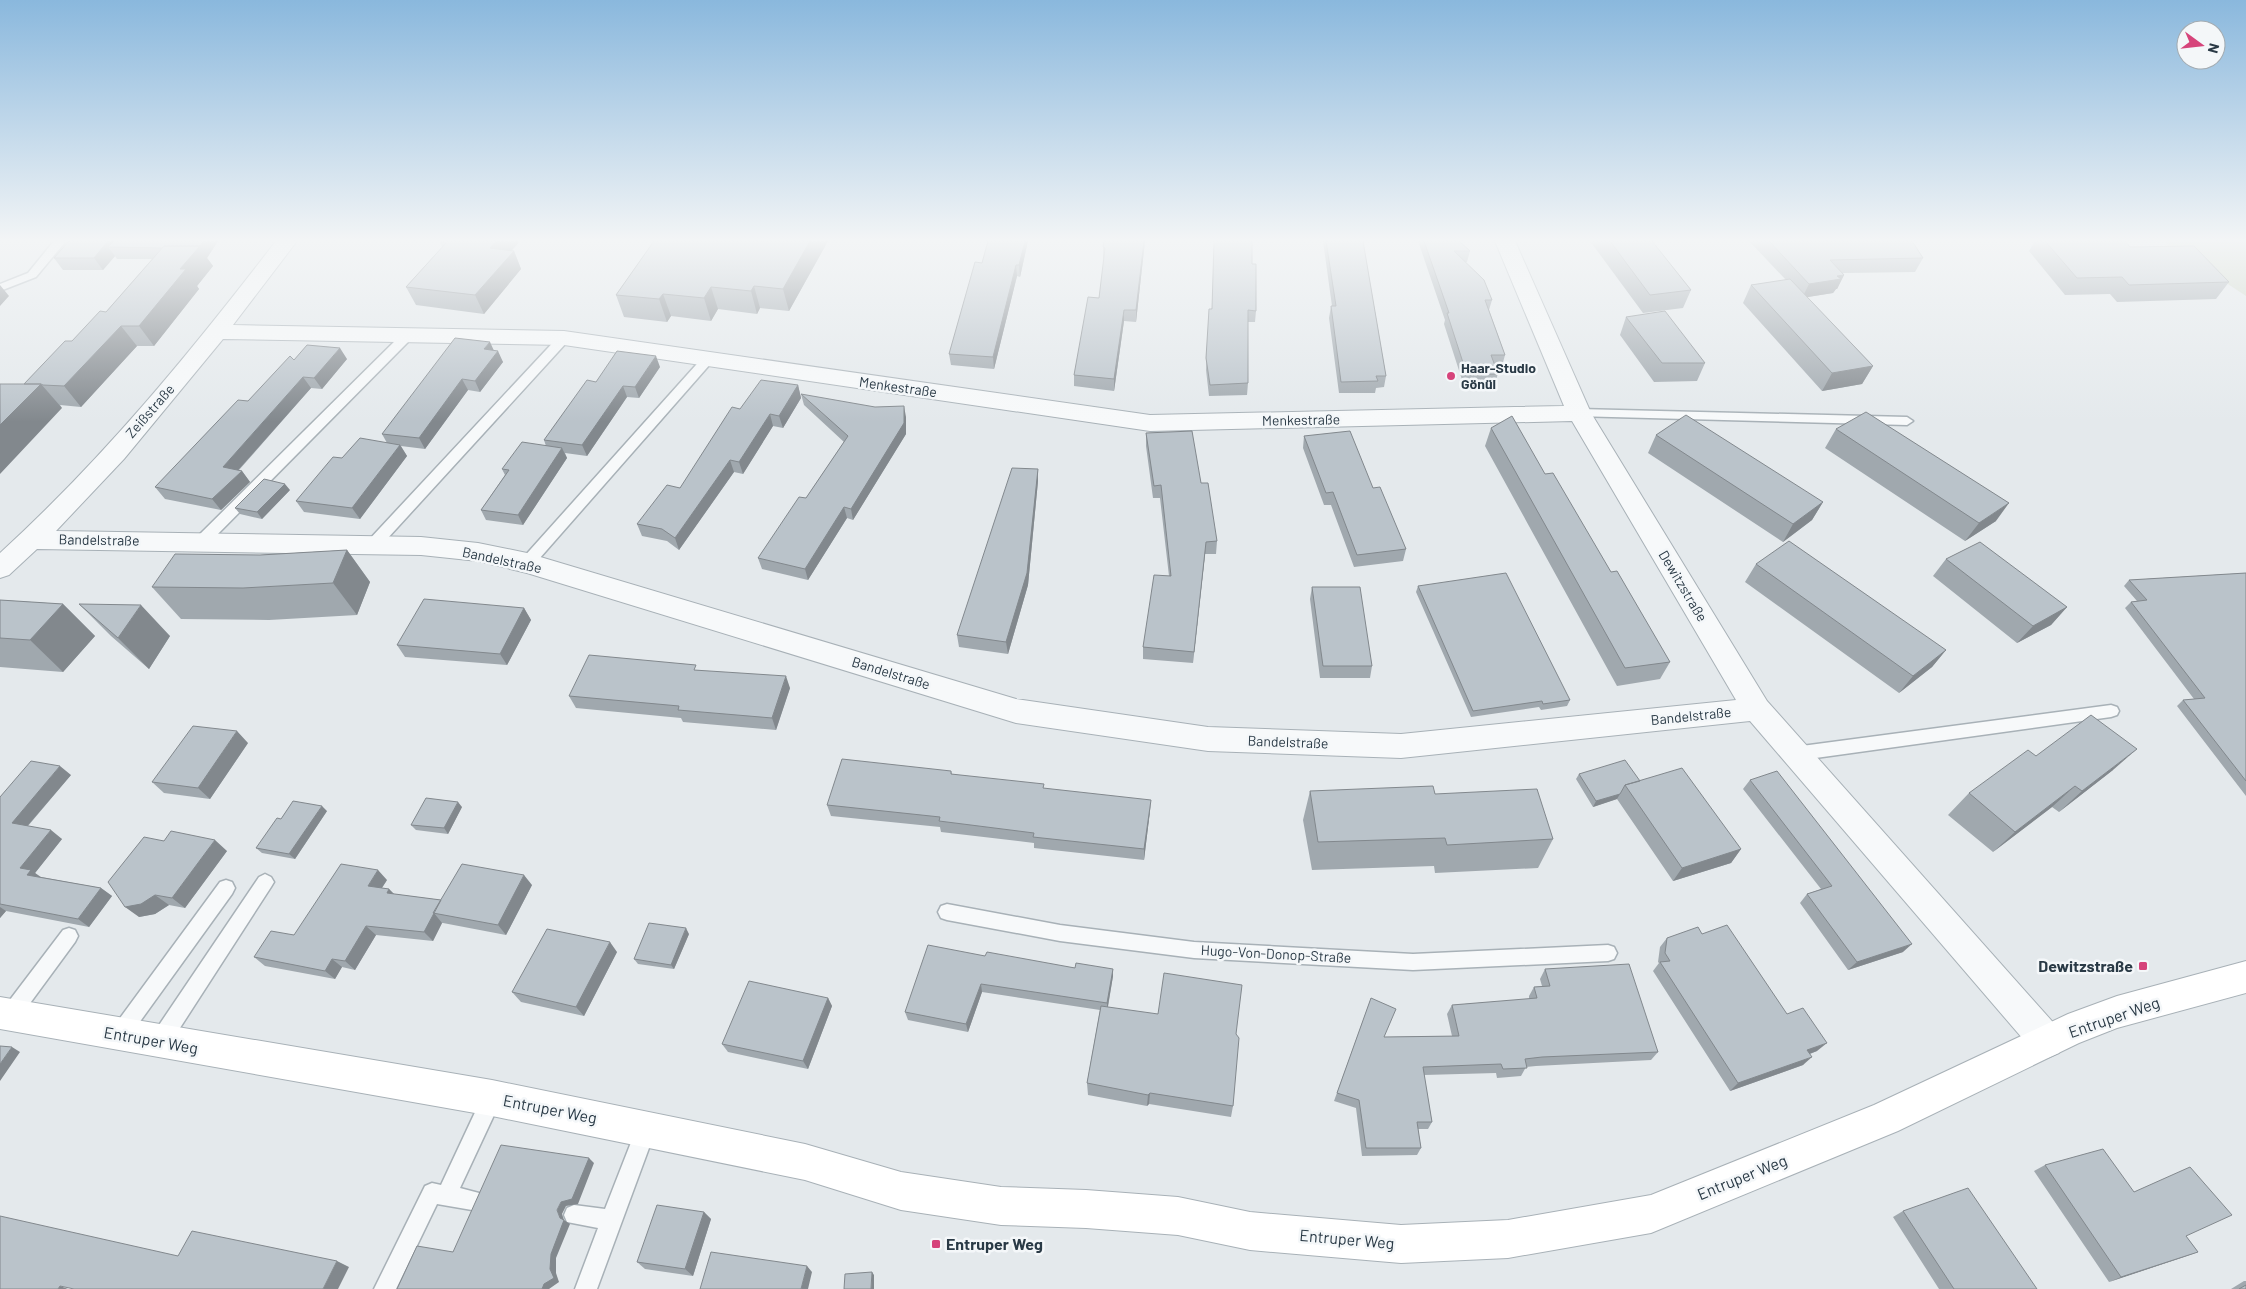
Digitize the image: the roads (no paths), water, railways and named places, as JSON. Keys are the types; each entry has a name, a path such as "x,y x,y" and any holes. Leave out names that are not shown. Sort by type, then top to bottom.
{"main road":[{"name":"Entruper Weg","path":"5,1014 492,1098 646,1128 805,1162 901,1191 1001,1206 1086,1208 1178,1216 1250,1231 1401,1244 1508,1239 1651,1214 1885,1118 2047,1041 2117,1012 2246,978"}],"street":[{"name":"Zeißstraße","path":"0,568 33,540 113,454 219,332 242,301"},
{"name":"Dewitzstraße","path":"1531,301 1579,413 1756,709 2047,1041"},
{"name":"Menkestraße","path":"219,332 564,338 1150,424 1579,413"},
{"name":"Bandelstraße","path":"33,540 371,547 421,546 459,550 527,563 1016,710 1208,738 1401,746 1756,709"}],"lane":[{"path":"201,542 407,336"},
{"path":"371,547 564,338"},
{"path":"527,563 708,359"},
{"path":"1579,413 1907,421"},
{"path":"1794,754 2111,711"},
{"path":"159,1042 265,882"},
{"path":"120,1035 226,888"},
{"name":"Hugo-Von-Donop-Straße","path":"947,912 1060,933 1194,950 1413,962 1608,953"},
{"path":"5,1014 69,936"},
{"path":"446,1196 492,1098"},
{"path":"586,1289 646,1128"},
{"path":"385,1289 432,1193 472,1200"},
{"path":"574,1215 612,1220"}],"place":[{"name":"Haar-Studio Gönül","path":"1451,376"},
{"name":"Dewitzstraße","path":"2143,966"},
{"name":"Entruper Weg","path":"936,1244"}]}
